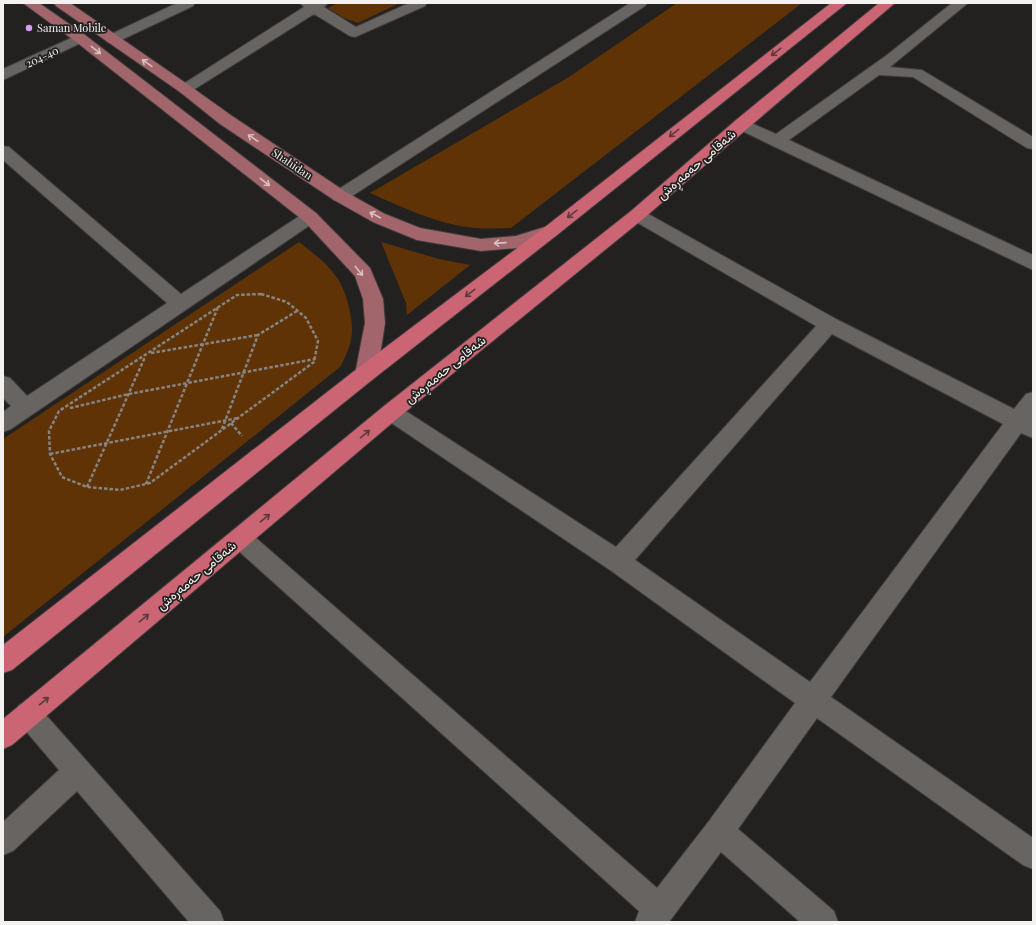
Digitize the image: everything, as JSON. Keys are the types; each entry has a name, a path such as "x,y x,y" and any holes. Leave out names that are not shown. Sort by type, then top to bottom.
{"highway":[{"name":"شەقامی حەمەڕەش","path":"3,736 392,412 637,215 742,124 811,46 840,3"},
{"name":"شەقامی حەمەڕەش","path":"3,661 365,374 551,230 811,46 888,3"}],"main road":[{"path":"30,3 80,38 310,217 363,273 373,299 375,323 365,374"},
{"name":"Shahidan","path":"61,3 185,89 226,120 340,196 379,218 417,234 482,244 518,242 551,230"},
{"path":"203,133 226,120"}],"street":[{"path":"112,39 188,3"},
{"path":"185,89 314,4 355,33 420,3"},
{"path":"340,196 640,3"},
{"path":"777,141 875,70 961,3"},
{"name":"204-40","path":"3,75 80,38"},
{"path":"875,70 917,73 1033,144"},
{"path":"742,124 1033,263"},
{"path":"3,152 181,305"},
{"path":"637,215 829,324 1025,425"},
{"path":"3,423 310,217"},
{"path":"618,562 829,324"},
{"path":"3,384 26,408"},
{"path":"240,538 654,916 719,831 814,699 1025,425 1033,400"},
{"path":"392,412 618,562 1033,855"},
{"path":"28,714 209,922"},
{"path":"3,841 78,772"},
{"path":"719,831 823,922"}],"path":[{"path":"261,294 287,302 297,311 306,318 318,341 314,362 150,483 120,490 87,487 62,477 50,454 49,431 59,411 237,295 261,294"},
{"path":"146,484 218,307"},
{"path":"146,354 258,335 297,311"},
{"path":"222,430 258,335"},
{"path":"87,487 146,354"},
{"path":"59,411 129,394 315,359"},
{"path":"50,454 239,417"},
{"path":"231,423 242,436"}],"shaded area":[{"path":"338,3 400,3 358,23 344,18 328,8"},
{"path":"677,3 802,3 511,228 474,228 447,223 421,215 370,193 569,77"},
{"path":"299,242 331,270 339,281 346,296 350,310 352,335 345,358 340,367 3,637 3,439"},
{"path":"381,242 439,259 470,265 407,315 406,303"}],"place":[{"name":"Saman Mobile","path":"29,28"}]}
